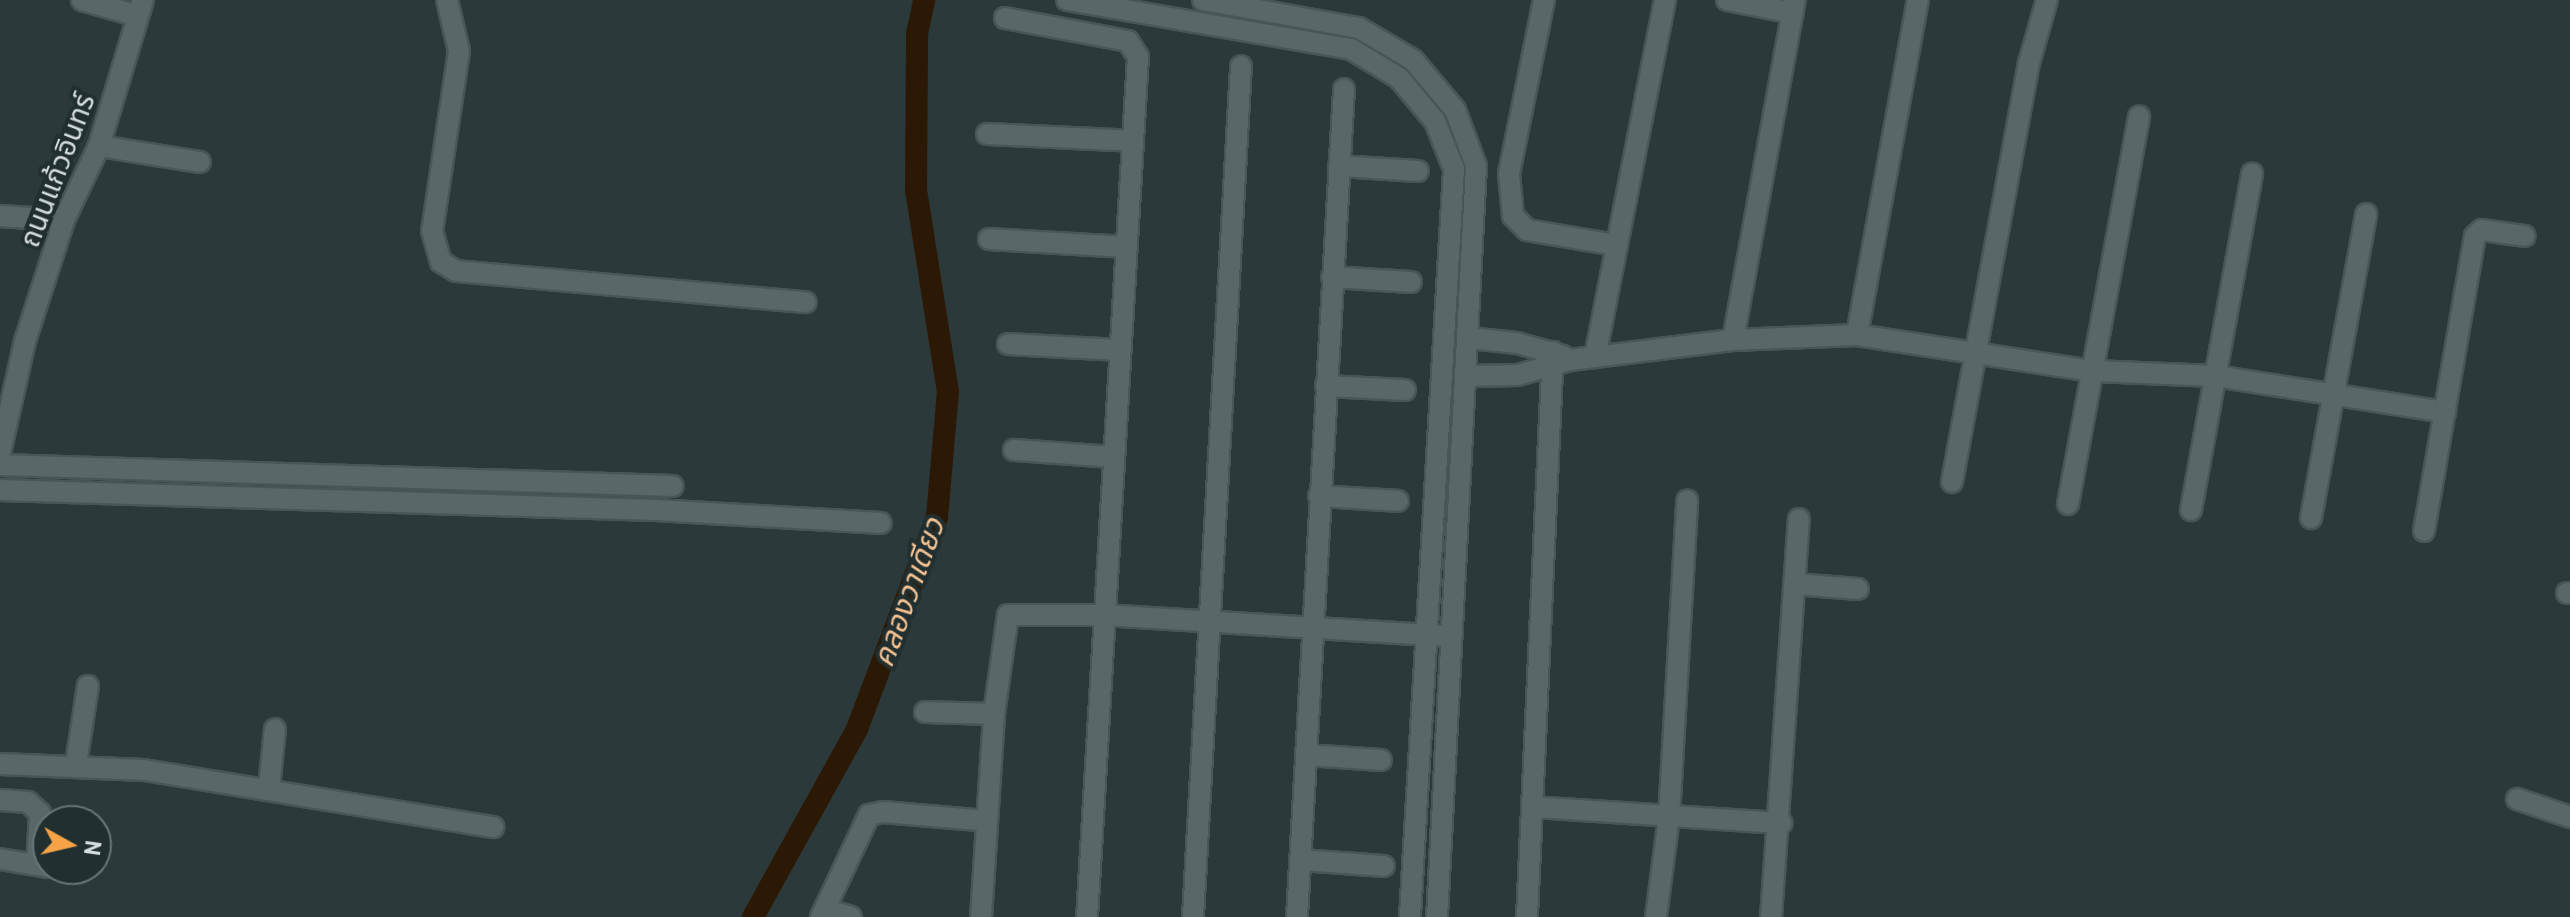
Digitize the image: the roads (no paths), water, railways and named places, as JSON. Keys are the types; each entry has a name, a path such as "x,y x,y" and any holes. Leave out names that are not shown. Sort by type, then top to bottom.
{"street":[{"path":"82,0 140,8"},
{"path":"447,0 459,51 432,231 441,262 456,271 806,302"},
{"path":"1067,0 1188,10 1351,49 1399,78 1435,121 1454,169 1410,917"},
{"path":"1203,0 1359,28 1413,60 1455,110 1476,166 1454,637 1437,917"},
{"path":"1544,0 1509,174 1513,216 1527,230 1616,245"},
{"path":"1595,357 1665,0"},
{"path":"1727,0 1794,6 1733,340"},
{"path":"1857,335 1918,0"},
{"path":"1952,482 2029,63 2047,0"},
{"name":"ถนนแก้วอินทร์","path":"0,453 25,341 64,220 99,146 140,8"},
{"path":"1005,18 1135,47 1133,141 1087,917"},
{"path":"1193,917 1241,66"},
{"path":"1297,917 1344,89"},
{"path":"2068,504 2139,116"},
{"path":"987,134 1133,141"},
{"path":"99,146 200,162"},
{"path":"1339,166 1418,171"},
{"path":"2191,510 2252,173"},
{"path":"2311,518 2366,214"},
{"path":"0,216 64,220"},
{"path":"2424,531 2475,236 2482,230 2525,236"},
{"path":"989,239 1126,247"},
{"path":"1332,277 1411,282"},
{"path":"1445,354 1559,360 1733,340 1857,335 2093,371 2215,376 2445,412"},
{"path":"1008,344 1120,350"},
{"path":"1468,357 1559,360"},
{"path":"1527,917 1559,360"},
{"path":"1326,386 1405,390"},
{"path":"1014,450 1114,457"},
{"path":"0,465 673,486"},
{"path":"0,490 642,509 881,523"},
{"path":"1319,496 1398,501"},
{"path":"1656,917 1669,817 1687,501"},
{"path":"1771,917 1781,823 1799,519"},
{"path":"1795,584 1858,589"},
{"path":"981,917 994,714 1008,615 1103,615 1454,637"},
{"path":"76,764 88,686"},
{"path":"925,712 994,714"},
{"path":"269,788 275,729"},
{"path":"1306,755 1381,760"},
{"path":"0,764 76,764 269,788 493,827"},
{"path":"2517,799 2570,817"},
{"path":"0,800 28,802 32,806"},
{"path":"1533,807 1781,823"},
{"path":"851,917 823,913 869,815 883,812 987,821"},
{"path":"0,859 32,864"},
{"path":"1301,860 1384,866"}],"waterway":[{"name":"คลองวาเดียว","path":"753,917 857,729 937,517 948,392 916,190 917,34 924,0"}]}
